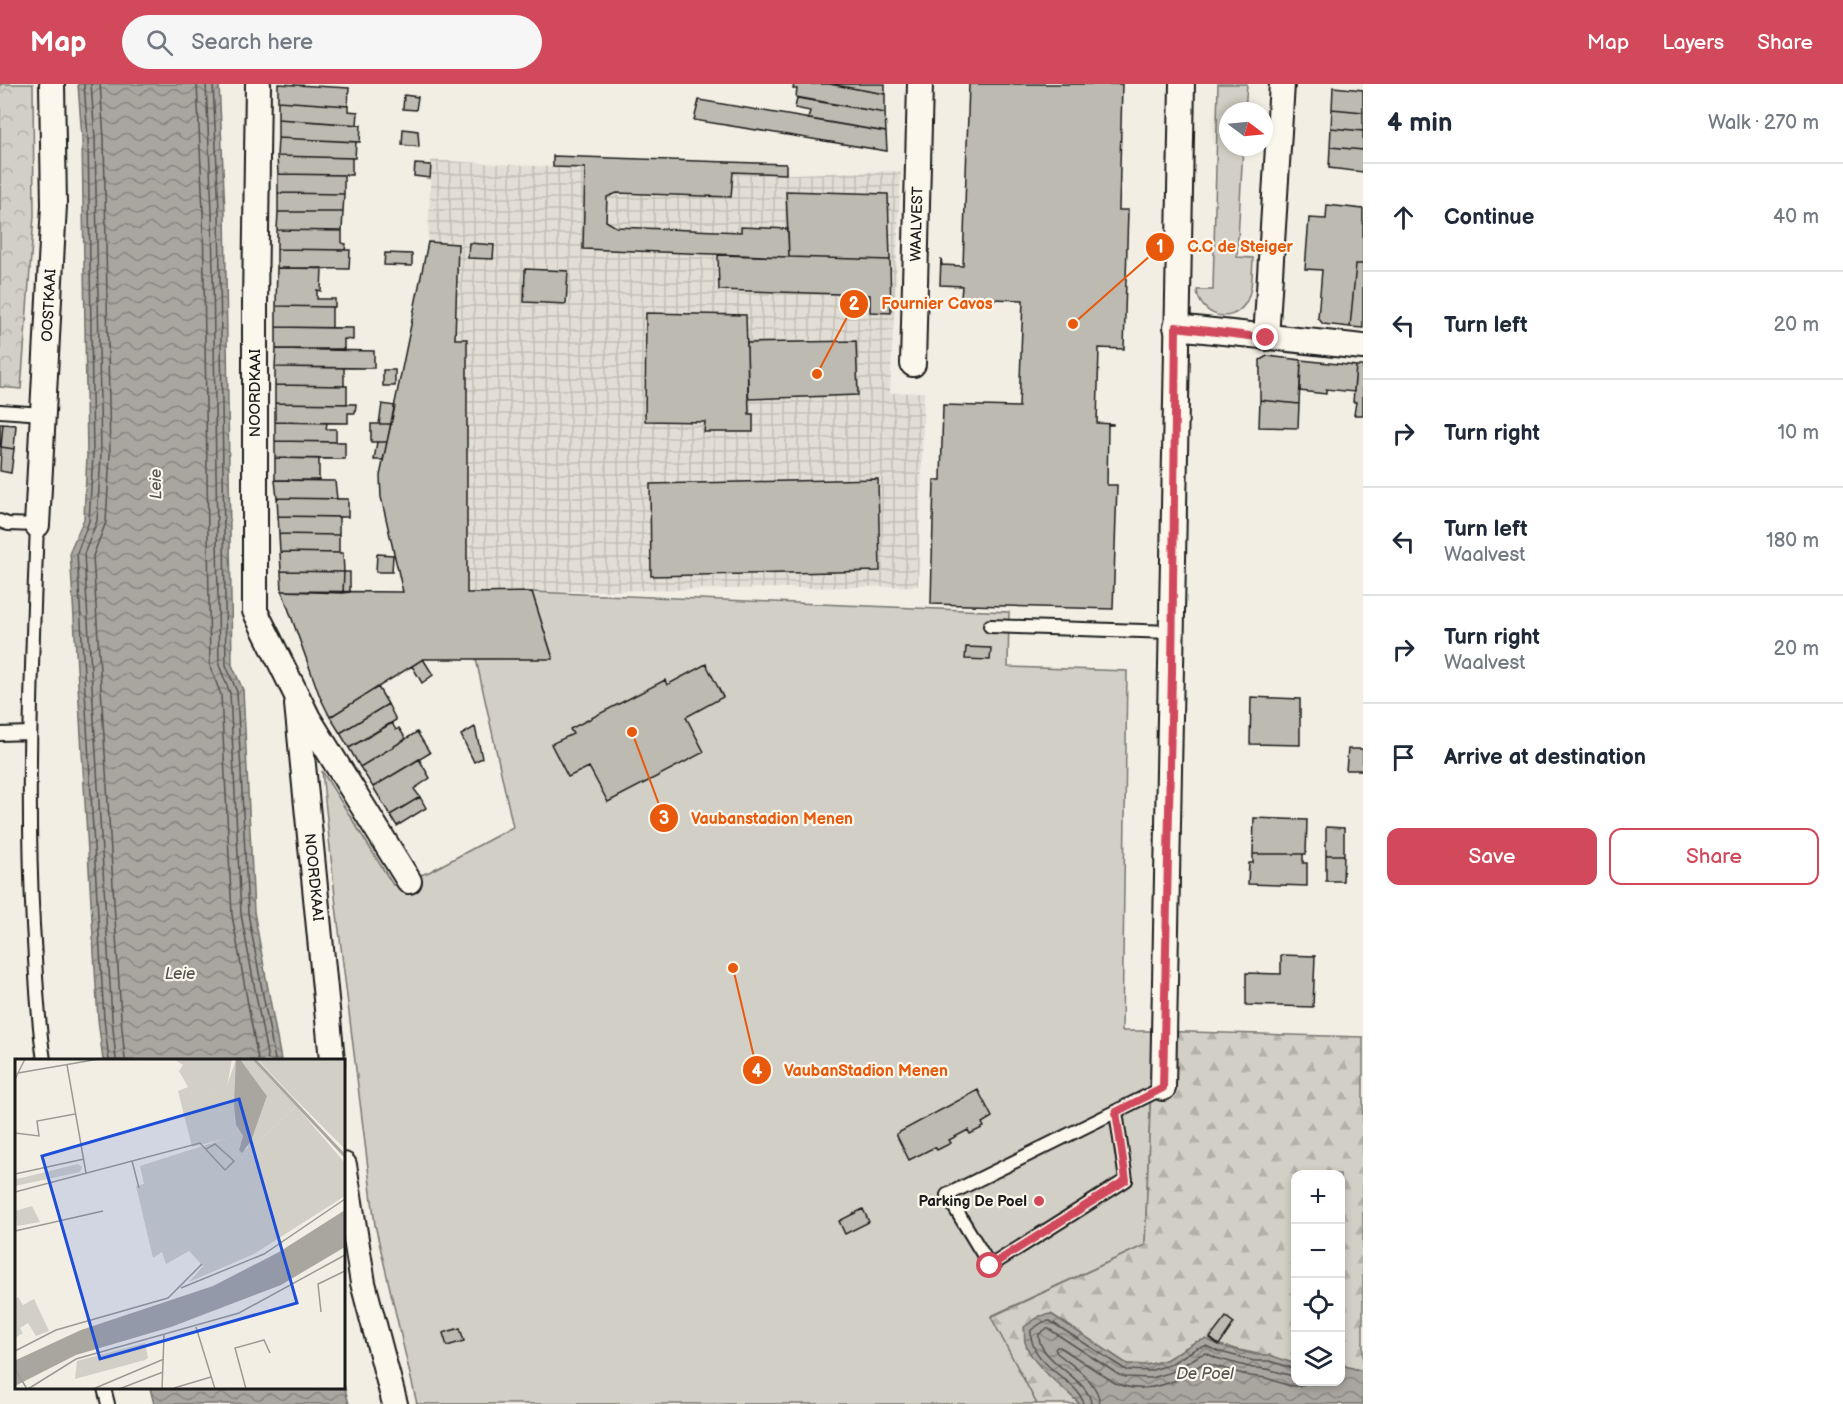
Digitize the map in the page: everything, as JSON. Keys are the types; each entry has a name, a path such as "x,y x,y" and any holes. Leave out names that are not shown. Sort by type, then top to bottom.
{"street":[{"name":"OOSTKAAI","path":"37,525 54,205 52,84"},
{"name":"NOORDKAAI","path":"258,84 255,610 308,718 409,881"},
{"name":"WAALVEST","path":"913,364 920,84"},
{"path":"1163,1088 1182,84"},
{"path":"1266,338 1282,84"},
{"path":"1176,327 1266,338 1363,346"},
{"name":"NOORDKAAI","path":"296,692 332,1059"},
{"path":"345,1171 363,1283 396,1404"}],"lane":[{"path":"0,411 43,414"},
{"path":"0,521 8,524 37,525 30,733 31,876 39,1028 44,1059"},
{"path":"990,626 1172,632"},
{"path":"0,734 30,733"},
{"path":"1116,1112 1126,1180 990,1266 947,1195 1163,1088"},
{"path":"104,1389 108,1404"}],"shaded area":[{"path":"553,156 786,164 787,174 901,171 890,393 924,392 918,586 533,592 553,659 423,659 328,719 281,591 403,592 381,497 380,476 428,242 431,160 552,167"}],"green space":[{"path":"0,84 33,84 34,216 21,389 0,387"},
{"path":"1218,84 1247,84 1246,102 1219,102 1219,156 1243,156 1237,257 1253,258 1252,282 1245,304 1231,315 1216,315 1203,306 1197,290 1213,290"},
{"path":"532,592 1009,612 1008,667 1127,671 1122,1031 1153,1031 1145,1245 991,1316 1037,1404 417,1404 375,1225 322,771 393,885 429,872 513,827 476,659 553,658"},
{"path":"1153,1031 1363,1037 1363,1371 1345,1366 1345,1170 1291,1170 1291,1363 1219,1345 1214,1341 1185,1348 1166,1360 1147,1365 1127,1364 1051,1314 1040,1316 1065,1389 1080,1404 1037,1404 991,1317 1145,1245"}],"water":[{"name":"Leie","path":"78,84 219,84 225,211 232,665 243,690 254,912 281,1059 103,1059 98,1019 70,551 84,519 87,455 82,138"},
{"name":"De Poel","path":"1051,1314 1127,1364 1147,1365 1166,1360 1195,1342 1206,1339 1219,1345 1256,1355 1270,1355 1291,1363 1291,1386 1345,1386 1345,1366 1363,1371 1363,1404 1080,1404 1048,1375 1028,1351 1024,1327 1040,1316"},
{"path":"150,1389 345,1389 349,1404 154,1404"}],"building":[{"path":"278,84 349,88 348,106 278,101"},
{"path":"794,84 829,84 885,94 885,113 796,97 797,89 793,89"},
{"path":"829,84 885,84 885,94"},
{"path":"969,84 1122,84 1119,210 1128,210 1124,349 1099,348 1097,423 1113,424 1108,425 1107,485 1117,485 1113,609 931,604 934,480 941,480 943,405 1019,407 1023,300 961,298 962,286 940,285 941,258 942,265 963,266"},
{"path":"1333,87 1363,90 1363,112 1332,109"},
{"path":"404,95 418,97 416,110 403,109"},
{"path":"797,98 885,113 886,132 808,119 810,111 795,108"},
{"path":"699,100 886,132 887,151 694,120"},
{"path":"278,101 348,106 348,111 358,112 357,125 278,119"},
{"path":"1332,109 1363,112 1363,131 1331,128"},
{"path":"278,119 361,125 360,142 278,138"},
{"path":"1331,128 1363,131 1363,150 1330,147"},
{"path":"403,129 418,131 419,147 402,145"},
{"path":"278,138 356,142 355,158 277,156"},
{"path":"1330,147 1363,150 1363,172 1329,168"},
{"path":"277,156 352,158 352,175 278,174"},
{"path":"553,156 786,164 786,174 733,172 731,197 617,193 607,197 606,221 616,227 741,232 741,227 788,229 789,257 583,249 585,168 553,167"},
{"path":"415,164 431,165 430,178 414,176"},
{"path":"278,174 344,175 344,194 278,193"},
{"path":"786,191 888,194 890,260 789,257"},
{"path":"278,193 344,194 343,212 278,212"},
{"path":"1327,205 1363,209 1363,264 1356,264 1350,327 1323,324 1318,318 1322,270 1305,269 1309,218 1326,219"},
{"path":"278,212 343,212 342,231 277,230"},
{"path":"277,230 342,231 342,243 346,244 345,250 277,249"},
{"path":"428,242 458,244 455,339 467,339 467,593 532,592 553,659 423,659 330,717 320,697 282,591 403,592 381,497 380,476"},
{"path":"469,243 494,245 493,259 468,258"},
{"path":"277,249 350,250 349,269 277,268"},
{"path":"385,253 412,254 412,266 384,265"},
{"path":"718,255 890,260 891,313 870,312 870,295 719,290"},
{"path":"1356,264 1363,264 1363,328 1350,327"},
{"path":"277,268 322,268 321,291 317,290 317,299 335,299 335,307 276,306"},
{"path":"525,269 568,271 566,304 524,302"},
{"path":"276,306 332,307 332,328 276,327"},
{"path":"646,313 746,315 749,414 753,414 753,432 704,432 705,422 645,421"},
{"path":"276,327 353,328 353,340 344,339 344,349 276,349"},
{"path":"856,341 858,395 748,399 747,343"},
{"path":"276,349 374,351 374,368 275,367"},
{"path":"1267,356 1301,360 1299,404 1260,400 1260,360"},
{"path":"1301,360 1356,366 1354,392 1326,389 1326,394 1300,391"},
{"path":"1356,366 1363,366 1363,415 1354,415"},
{"path":"275,367 344,368 344,386 275,385"},
{"path":"383,370 395,370 395,386 383,386"},
{"path":"275,385 347,386 347,404 275,403"},
{"path":"1260,400 1299,404 1298,428 1259,427"},
{"path":"275,403 356,404 355,413 348,413 348,423 275,422"},
{"path":"382,404 395,406 391,424 379,424"},
{"path":"275,422 327,423 326,429 336,429 336,442 275,441"},
{"path":"0,424 3,424 1,447 0,447"},
{"path":"3,424 16,425 14,449 1,447"},
{"path":"371,424 391,424 387,442 371,442"},
{"path":"275,441 345,442 345,459 275,458"},
{"path":"377,442 387,442 383,460 374,460"},
{"path":"1,447 14,449 11,473 0,471"},
{"path":"275,458 319,459 319,480 275,480"},
{"path":"878,479 880,571 651,576 650,484"},
{"path":"275,480 335,481 337,499 277,498"},
{"path":"277,498 348,499 348,517 278,516"},
{"path":"278,516 339,517 339,535 279,534"},
{"path":"279,534 339,535 339,553 280,552"},
{"path":"280,552 343,553 344,572 281,571"},
{"path":"377,554 393,555 392,572 376,572"},
{"path":"281,571 344,572 343,593 282,591"},
{"path":"344,572 350,572 350,592 343,593"},
{"path":"966,647 991,648 990,660 965,659"},
{"path":"423,659 433,675 422,683 412,666"},
{"path":"706,664 723,697 686,717 704,752 608,802 589,767 568,777 551,744 573,734 570,729 665,680 667,685"},
{"path":"378,687 388,704 340,733 330,717"},
{"path":"1251,697 1300,699 1300,745 1250,744"},
{"path":"388,704 396,720 349,748 340,733"},
{"path":"392,723 396,730 399,728 406,739 360,767 349,748"},
{"path":"475,727 482,758 474,762 461,735"},
{"path":"417,732 430,753 373,787 360,767"},
{"path":"1348,749 1363,749 1363,770 1346,770"},
{"path":"419,759 430,778 414,789 420,797 390,815 373,787"},
{"path":"420,797 426,808 397,826 390,815"},
{"path":"1254,818 1307,820 1306,854 1253,854"},
{"path":"1326,827 1344,828 1344,855 1326,855"},
{"path":"1253,854 1303,854 1303,863 1307,863 1307,886 1248,884 1249,863 1253,863"},
{"path":"1326,855 1344,855 1343,881 1326,881"},
{"path":"1281,955 1315,956 1313,1007 1246,1005 1246,973 1281,974"},
{"path":"978,1090 992,1117 982,1123 984,1127 970,1134 968,1130 949,1140 951,1143 937,1150 935,1147 909,1160 896,1134"},
{"path":"863,1209 869,1222 845,1234 839,1221"},
{"path":"1226,1317 1234,1323 1219,1345 1210,1338"},
{"path":"460,1328 464,1341 447,1346 443,1333"}],"place":[{"name":"C.C de Steiger","path":"1073,324"},
{"name":"Fournier Cavos","path":"817,374"},
{"name":"Vaubanstadion Menen","path":"632,732"},
{"name":"VaubanStadion Menen","path":"733,968"},
{"name":"Parking De Poel","path":"1039,1201"}],"route":[{"path":"990,1266 1126,1180 1116,1112 1163,1088 1172,672 1176,327 1266,338"}]}
